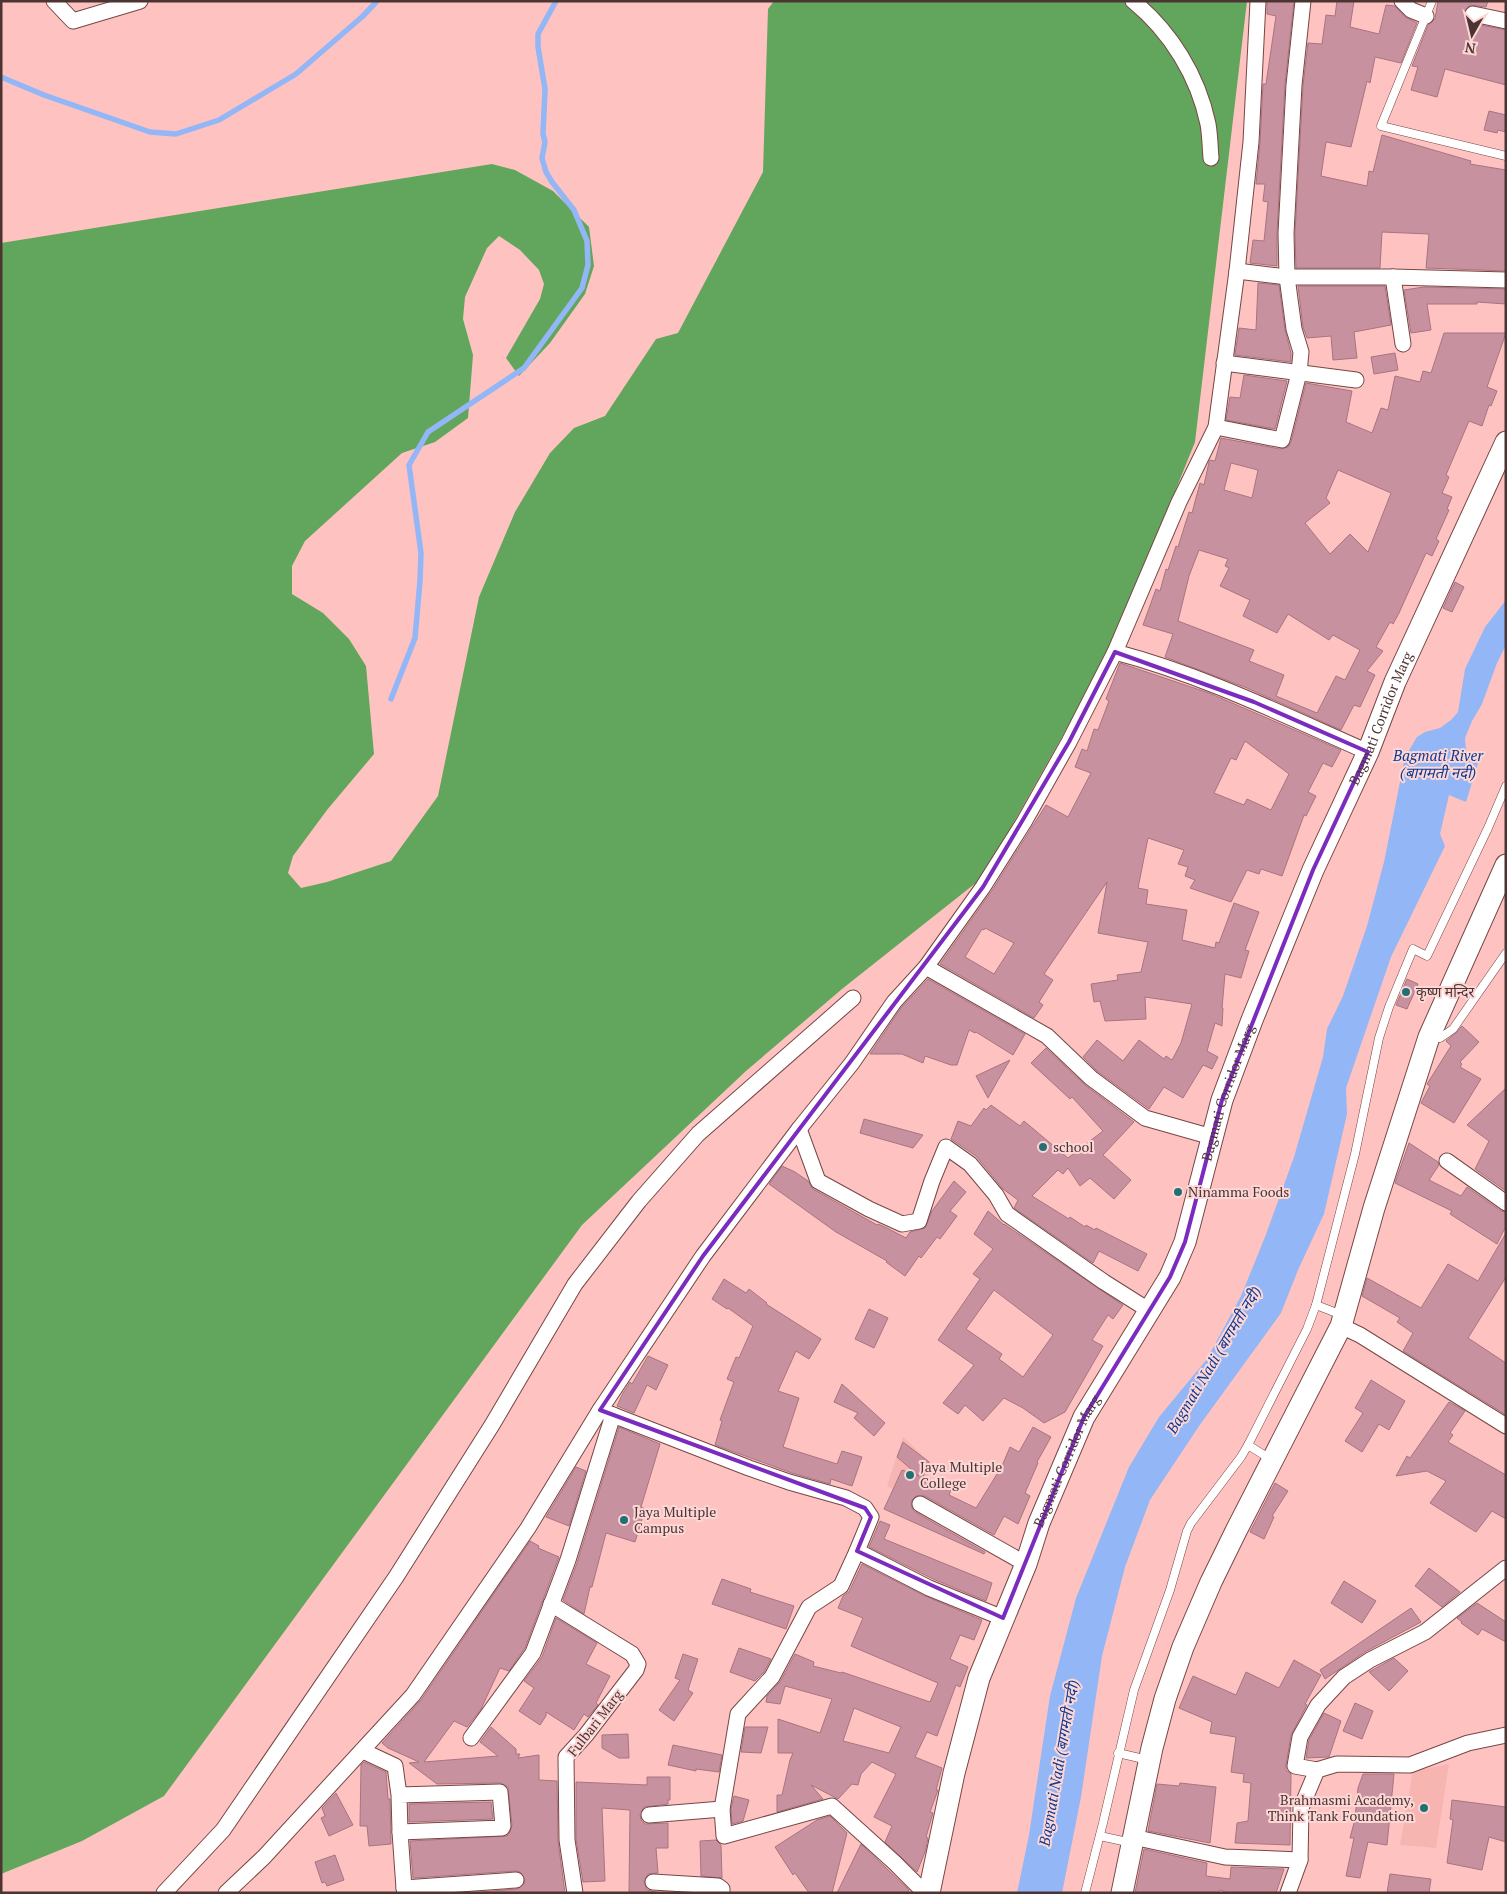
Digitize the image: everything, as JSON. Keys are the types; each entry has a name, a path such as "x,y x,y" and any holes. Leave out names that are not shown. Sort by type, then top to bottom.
{"street":[{"path":"54,1 73,21 140,1"},
{"path":"1133,1 1152,17 1176,47 1194,80 1208,124 1211,158"},
{"path":"226,1893 264,1857 363,1751 413,1694 607,1413 703,1256 799,1129 852,1063 894,1002 926,967 983,887 1024,822 1069,742 1115,652 1179,502 1216,427 1237,271 1250,142 1258,1"},
{"path":"1216,427 1282,440 1299,373 1301,352 1294,328 1287,277 1286,233 1294,85 1303,1"},
{"path":"1402,1 1411,10 1426,16"},
{"path":"1473,14 1506,21"},
{"path":"1237,271 1287,277 1506,280"},
{"path":"1393,277 1403,344"},
{"path":"1224,363 1356,380"},
{"name":"Bagmati Corridor Marg","path":"929,1893 954,1773 979,1678 1026,1564 1039,1523 1084,1417 1170,1277 1185,1242 1212,1137 1229,1082 1280,949 1313,870 1368,752 1395,682 1506,442"},
{"path":"1115,652 1146,660 1254,702 1368,752"},
{"path":"1122,1893 1149,1760 1165,1699 1183,1647 1211,1582 1343,1321 1374,1208 1429,1037 1506,865"},
{"path":"926,967 1047,1036 1092,1078 1145,1118 1212,1137"},
{"path":"164,1893 228,1822 396,1577 492,1425 576,1284 639,1201 698,1134 853,998"},
{"path":"799,1129 818,1182 902,1224 919,1221 946,1147 970,1164 996,1195 1007,1214 1104,1282 1150,1311"},
{"path":"1448,1161 1506,1203"},
{"path":"1343,1321 1360,1335 1506,1426"},
{"path":"607,1413 757,1470 846,1498 865,1508 871,1517 841,1586 809,1607 772,1677 738,1714 722,1809 724,1836 832,1806 895,1862 925,1893"},
{"path":"470,1738 533,1652 568,1560 607,1413"},
{"path":"920,1504 1026,1564"},
{"path":"857,1551 929,1588 1003,1618"},
{"path":"1506,1568 1425,1632 1370,1660 1344,1677 1330,1690 1318,1705 1300,1736 1295,1766 1317,1770 1337,1764 1410,1765 1468,1743 1506,1735"},
{"name":"Fulbari Marg","path":"551,1604 632,1654 638,1664 636,1670 586,1735 566,1757 567,1840 575,1893"},
{"path":"363,1751 396,1766 404,1891 516,1880"},
{"path":"1288,1893 1300,1860 1301,1808 1317,1770"},
{"path":"399,1795 500,1792 503,1826 502,1828 400,1832"},
{"path":"649,1816 722,1809"},
{"path":"1132,1840 1224,1856 1300,1860"},
{"path":"653,1882 718,1886 722,1889 722,1893"}],"lane":[{"path":"1432,1 1381,126 1506,156"},
{"path":"1085,1893 1134,1690 1170,1590 1187,1531 1191,1522 1241,1457 1307,1329 1316,1305 1355,1154 1379,1038 1389,1008 1414,949 1427,956 1506,786"},
{"path":"1497,806 1506,810"},
{"path":"1429,1037 1440,1038 1453,1029 1506,953"},
{"path":"1316,1305 1343,1321"},
{"path":"1248,1445 1272,1460"},
{"path":"1118,1753 1149,1760"},
{"path":"1100,1836 1132,1840"}],"highlighted area":[{"path":"1115,652 1254,702 1368,752 1313,870 1222,1100 1185,1242 1170,1277 1084,1417 1003,1618 857,1551 871,1517 865,1508 600,1410 703,1256 983,887 1069,742"}],"shaded area":[{"name":"Jaya Multiple College","path":"903,1437 931,1463 920,1504 887,1486"},
{"name":"Brahmasmi Academy, Think Tank Foundation","path":"1449,1764 1436,1848 1400,1845 1413,1771"}],"green space":[{"path":"774,1 1247,1 1195,442 1111,650 1009,831 977,882 842,989 746,1071 582,1225 164,1796 82,1841 1,1874 1,243 492,164 515,170 553,191 589,227 594,266 585,294 550,343 519,376 506,358 540,299 544,284 539,270 520,250 499,236 487,248 465,297 463,319 473,355 468,418 435,442 402,453 305,541 292,566 292,594 323,613 349,639 366,666 374,754 327,810 293,856 288,873 301,888 327,882 391,861 438,796 479,597 515,512 550,453 574,428 605,416 656,339 678,333 763,172 768,9"}],"water":[{"name":"Bagmati River (बागमती नदी)","path":"1506,600 1506,645 1497,663 1482,704 1465,738 1466,751 1478,763 1466,802 1449,795 1440,834 1445,846 1391,957 1346,1088 1347,1114 1324,1214 1298,1270 1281,1313 1199,1426 1150,1500 1125,1567 1102,1656 1081,1797 1062,1893 1017,1893 1029,1835 1050,1696 1076,1598 1129,1467 1159,1417 1207,1359 1241,1296 1294,1157 1323,1057 1327,1029 1343,996 1367,926 1384,862 1405,757 1417,737 1425,732 1440,728 1458,712 1465,669 1485,627"}],"building":[{"path":"1267,1 1294,1 1285,84 1277,266 1250,263 1253,240 1264,241 1268,202 1263,201 1265,184 1256,184 1263,84 1266,84 1276,16 1267,14"},
{"path":"1337,1 1354,1 1350,27 1379,34 1386,5 1395,6 1405,17 1417,23 1401,63 1375,57 1370,83 1367,81 1351,147 1326,142 1321,176 1367,186 1369,171 1373,172 1382,135 1471,161 1470,164 1506,170 1506,271 1426,268 1429,234 1382,232 1380,268 1296,268 1295,233 1303,86 1308,43 1322,44 1326,15 1335,16"},
{"path":"1438,1 1488,1 1486,7 1470,5 1464,12 1464,16 1466,21 1471,23 1506,30 1506,85 1445,69 1437,97 1411,90 1418,67 1412,66 1428,25 1435,19"},
{"path":"1489,111 1506,115 1506,132 1498,130 1497,133 1484,130"},
{"path":"1258,283 1279,285 1291,362 1235,355 1239,328 1256,330"},
{"path":"1298,286 1385,286 1391,325 1354,332 1357,358 1333,360 1331,336 1307,338 1303,327"},
{"path":"1424,287 1506,289 1506,304 1477,302 1477,304 1427,304 1431,330 1411,333 1404,290"},
{"path":"1444,333 1506,333 1487,387 1497,391 1491,406 1489,405 1482,426 1469,421 1446,475 1449,477 1442,493 1452,497 1447,509 1449,510 1436,539 1439,541 1432,556 1426,553 1399,613 1393,624 1390,622 1376,647 1383,651 1367,671 1375,675 1360,707 1354,705 1341,730 1247,688 1165,657 1173,634 1143,625 1156,589 1160,591 1166,569 1168,570 1176,546 1178,547 1189,512 1192,513 1200,483 1204,485 1209,462 1210,460 1215,461 1221,438 1280,449 1288,447 1291,442 1306,383 1352,391 1346,422 1372,433 1381,408 1388,410 1395,376 1420,382 1423,371 1431,373","holes":["1231,463 1258,470 1252,498 1224,490","1338,470 1391,493 1368,552 1350,534 1330,554 1305,523 1330,503 1326,498","1199,550 1228,559 1225,566 1229,568 1220,586 1250,600 1243,616 1277,633 1288,614 1329,640 1333,635 1360,650 1345,680 1336,676 1317,713 1276,696 1284,675 1249,661 1254,650 1178,621 1189,576"]},
{"path":"1395,353 1398,370 1374,374 1371,357"},
{"path":"1244,375 1287,381 1275,429 1226,420 1230,397 1240,398"},
{"path":"1455,582 1464,587 1452,612 1443,608"},
{"path":"1120,663 1209,693 1341,750 1332,767 1323,763 1308,792 1316,796 1306,816 1304,815 1282,876 1261,869 1259,874 1247,870 1231,902 1190,888 1195,880 1185,876 1188,867 1178,864 1184,850 1148,838 1138,888 1148,890 1146,904 1187,910 1182,940 1215,948 1216,942 1219,943 1234,903 1259,912 1245,950 1249,951 1241,978 1225,974 1222,1026 1215,1023 1207,1051 1218,1057 1212,1069 1203,1065 1183,1098 1164,1087 1149,1109 1097,1071 1083,1057 1097,1040 1123,1061 1139,1040 1164,1059 1166,1056 1172,1060 1181,1043 1192,1004 1145,997 1146,1019 1105,1021 1100,1001 1094,1002 1091,984 1118,980 1117,975 1141,972 1148,942 1098,933 1107,882 1044,974 1053,980 1039,1002 1043,1005 1034,1018 940,964 991,892 1046,805 1068,817 1091,773 1075,767 1082,749 1087,751 1094,729 1098,730 1109,701 1106,699","holes":["1245,741 1289,774 1271,810 1247,799 1244,805 1214,793 1231,758 1236,760","985,928 1014,943 994,974 965,957 982,929 984,930"]},
{"path":"928,979 1025,1034 1013,1055 976,1032 969,1030 957,1065 951,1065 925,1056 923,1063 902,1054 870,1054 901,1008"},
{"path":"1407,979 1418,984 1407,1009 1396,1005"},
{"path":"1462,1026 1479,1042 1460,1062 1462,1064 1460,1067 1481,1079 1454,1123 1421,1103 1430,1086 1427,1084 1451,1046 1446,1041"},
{"path":"1046,1048 1085,1085 1134,1122 1103,1155 1131,1180 1114,1199 1090,1178 1080,1186 1068,1168 1063,1174 1058,1170 1032,1196 1069,1219 1070,1217 1085,1227 1086,1225 1095,1230 1096,1228 1147,1254 1138,1271 1099,1251 1093,1263 1014,1208 1018,1200 1003,1189 976,1156 951,1139 958,1121 971,1126 984,1108 986,1110 991,1105 1020,1126 1024,1121 1068,1158 1103,1131 1072,1097 1070,1099 1031,1063"},
{"path":"1010,1060 998,1080 988,1098 976,1076"},
{"path":"1506,1088 1506,1191 1475,1169 1489,1141 1467,1125"},
{"path":"864,1119 923,1135 913,1148 860,1133"},
{"path":"1409,1143 1438,1162 1439,1165 1429,1180 1461,1196 1467,1187 1501,1211 1506,1212 1506,1226 1497,1244 1450,1214 1452,1211 1395,1183"},
{"path":"782,1166 808,1181 813,1189 877,1225 906,1238 910,1232 925,1228 932,1211 954,1181 966,1192 950,1211 957,1216 940,1239 937,1237 921,1258 919,1256 905,1276 887,1261 836,1232 769,1184"},
{"path":"988,1211 1004,1225 1123,1305 1113,1319 1108,1315 1092,1340 1103,1346 1065,1412 1044,1423 1023,1408 1004,1398 983,1421 965,1405 958,1414 943,1403 974,1365 938,1340 980,1279 973,1274 993,1249 974,1234","holes":["994,1290 1053,1335 1023,1377 999,1359 1002,1354 966,1329"]},
{"path":"1506,1233 1506,1277 1468,1338 1506,1363 1506,1415 1403,1351 1413,1333 1397,1322 1400,1318 1362,1296 1367,1278 1421,1308 1448,1264 1478,1281"},
{"path":"724,1279 746,1293 749,1289 766,1304 821,1339 809,1359 796,1351 778,1391 799,1398 783,1447 837,1464 842,1451 862,1457 852,1486 831,1479 830,1484 792,1473 715,1445 722,1421 720,1420 734,1382 727,1379 736,1357 739,1358 753,1326 712,1299"},
{"path":"869,1309 888,1318 874,1348 855,1339"},
{"path":"648,1356 668,1365 656,1390 647,1385 634,1413 617,1406 623,1393 630,1382 632,1384"},
{"path":"1371,1380 1405,1401 1389,1430 1379,1424 1362,1452 1345,1441 1363,1413 1355,1408"},
{"path":"842,1384 885,1423 874,1436 854,1418 858,1413 834,1402"},
{"path":"1449,1402 1465,1411 1450,1433 1453,1435 1448,1442 1506,1475 1506,1519 1492,1511 1476,1532 1430,1503 1446,1481 1427,1471 1396,1476 1407,1456 1410,1458"},
{"path":"619,1427 660,1444 641,1507 645,1509 635,1542 606,1533 584,1614 563,1600 577,1563"},
{"path":"1033,1427 1051,1437 1037,1462 1025,1493 1030,1496 1018,1524 1004,1516 994,1535 925,1496 916,1496 912,1500 912,1508 915,1512 985,1552 984,1554 884,1509 902,1470 919,1476 897,1457 903,1442 929,1462 923,1477 952,1487 949,1495 976,1508 1002,1466 1010,1447 1019,1452"},
{"path":"576,1467 586,1471 569,1526 546,1517"},
{"path":"1275,1483 1288,1491 1272,1516 1274,1517 1264,1539 1250,1532"},
{"path":"880,1521 890,1525 884,1539 992,1583 986,1601 933,1579 869,1547"},
{"path":"530,1541 539,1546 538,1548 559,1557 525,1648 509,1671 500,1668 481,1709 467,1727 454,1721 424,1762 498,1756 480,1742 491,1727 516,1749 516,1754 520,1754 518,1758 539,1755 539,1780 557,1781 558,1841 565,1893 469,1893 517,1889 524,1884 525,1879 520,1872 515,1871 413,1878 410,1841 507,1836 512,1825 508,1787 500,1783 437,1784 409,1763 419,1762 388,1748 382,1743 421,1700"},
{"path":"862,1564 925,1596 982,1620 974,1640 960,1635 950,1659 968,1667 960,1687 956,1685 937,1736 927,1732 915,1757 942,1768 936,1790 938,1790 930,1812 933,1813 926,1837 928,1838 925,1852 917,1872 885,1842 892,1826 874,1817 896,1774 872,1762 861,1774 858,1785 852,1784 838,1799 811,1785 823,1799 777,1812 777,1795 782,1795 793,1753 778,1753 778,1719 820,1733 832,1699 785,1686 780,1704 766,1702 767,1696 780,1682 795,1654 814,1662 813,1666 842,1672 930,1702 938,1683 851,1646 863,1618 838,1608 843,1596 849,1592","holes":["854,1708 901,1727 889,1753 843,1741"]},
{"path":"1429,1568 1460,1592 1442,1607 1415,1586"},
{"path":"722,1579 751,1589 750,1592 794,1606 786,1629 712,1604"},
{"path":"1344,1581 1376,1601 1362,1623 1331,1603"},
{"path":"1477,1603 1506,1622 1506,1642 1482,1629 1478,1635 1457,1618"},
{"path":"1411,1608 1421,1622 1365,1652 1325,1679 1320,1670"},
{"path":"556,1618 597,1643 586,1664 610,1676 596,1703 598,1705 588,1717 584,1714 574,1730 546,1712 546,1716 540,1725 519,1711 534,1688 524,1681 542,1657"},
{"path":"739,1648 771,1659 764,1672 755,1681 730,1672"},
{"path":"683,1654 698,1659 688,1690 693,1693 674,1721 659,1710 680,1680 675,1678"},
{"path":"1394,1658 1408,1671 1389,1691 1369,1672"},
{"path":"1294,1660 1321,1675 1291,1735 1286,1765 1286,1770 1291,1774 1290,1845 1235,1843 1237,1823 1248,1821 1251,1783 1243,1782 1244,1774 1231,1772 1236,1737 1210,1733 1212,1722 1179,1708 1193,1676 1236,1695 1246,1672 1279,1688"},
{"path":"1355,1703 1373,1711 1362,1739 1343,1731"},
{"path":"1324,1713 1341,1721 1329,1757 1306,1758 1309,1740"},
{"path":"745,1727 768,1727 761,1753 741,1752"},
{"path":"628,1734 629,1758 619,1758 602,1748 602,1735"},
{"path":"673,1745 722,1755 719,1772 696,1769 696,1771 668,1765"},
{"path":"364,1762 386,1772 388,1799 390,1799 391,1844 369,1846 367,1826 360,1826 361,1765"},
{"path":"1363,1774 1394,1774 1387,1845 1368,1842 1360,1878 1346,1876 1354,1838 1350,1838 1355,1819 1358,1788"},
{"path":"647,1777 670,1777 670,1800 668,1800 668,1804 644,1807 640,1815 641,1820 645,1824 668,1823 668,1848 656,1848 658,1873 648,1874 644,1881 647,1890 660,1893 629,1893 630,1810 602,1808 605,1881 583,1882 576,1839 576,1782 647,1785"},
{"path":"1180,1783 1216,1787 1210,1843 1148,1831 1157,1784 1179,1786"},
{"path":"336,1793 353,1825 329,1836 321,1818 325,1816 322,1808"},
{"path":"734,1796 749,1800 743,1821 732,1824 731,1809"},
{"path":"1452,1800 1506,1807 1506,1842 1489,1837 1482,1870 1447,1863 1453,1820 1450,1819"},
{"path":"491,1802 493,1819 409,1822 409,1804"},
{"path":"830,1816 847,1833 832,1893 809,1893 795,1873 793,1875 775,1847 817,1820"},
{"path":"716,1840 721,1845 722,1878 701,1876 700,1841"},
{"path":"861,1844 909,1890 908,1893 837,1893"},
{"path":"1144,1849 1207,1863 1206,1876 1230,1879 1231,1867 1284,1869 1276,1893 1228,1893 1220,1890 1218,1893 1135,1893"},
{"path":"335,1855 344,1880 327,1886 325,1882 322,1883 315,1862"},
{"path":"1390,1874 1431,1879 1429,1893 1387,1893"}],"waterway":[{"path":"1,77 44,95 150,132 176,134 219,120 296,74 363,16 377,1"},
{"path":"391,699 415,638 420,581 421,553 409,465 428,432 524,368 582,288 588,265 587,241 574,210 552,182 546,172 542,158 545,142 543,134 545,89 538,47 538,34 556,1"}],"place":[{"name":"कृष्ण मन्दिर","path":"1406,992"},
{"name":"school","path":"1043,1147"},
{"name":"Ninamma Foods","path":"1178,1192"},
{"name":"Jaya Multiple College","path":"910,1475"},
{"name":"Jaya Multiple Campus","path":"624,1520"},
{"name":"Brahmasmi Academy, Think Tank Foundation","path":"1424,1808"}],"water label":[{"name":"Bagmati Nadi (बागमती नदी)","path":"1214,1360"},
{"name":"Bagmati Nadi (बागमती नदी)","path":"1059,1763"}]}
